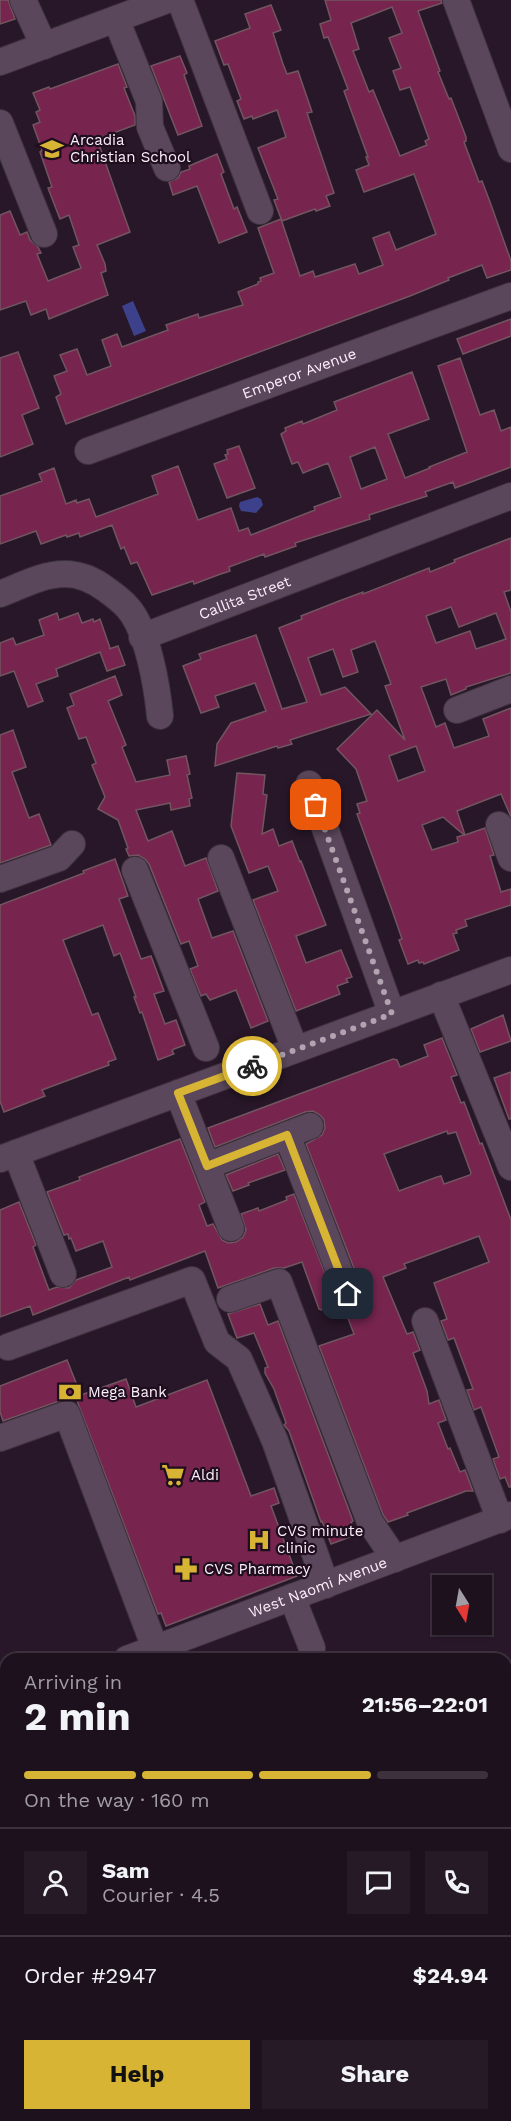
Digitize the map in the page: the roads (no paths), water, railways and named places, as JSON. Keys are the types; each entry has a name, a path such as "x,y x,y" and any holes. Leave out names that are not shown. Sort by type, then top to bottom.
{"street":[{"path":"23,0 44,46"},
{"path":"0,62 167,0"},
{"path":"180,0 260,211"},
{"path":"456,0 511,149"},
{"path":"117,19 149,101 150,127 167,168"},
{"path":"0,123 44,234"},
{"name":"Emperor Avenue","path":"88,451 511,296"},
{"name":"Callita Street","path":"142,637 511,496"},
{"path":"0,594 49,576 65,574 83,576 97,582 122,602 135,618 158,690 160,716"},
{"path":"457,710 511,689"},
{"path":"309,784 392,1014"},
{"path":"499,825 511,858"},
{"path":"0,879 59,858 72,844"},
{"path":"221,858 295,1049"},
{"path":"135,870 206,1048"},
{"path":"63,1274 8,1156 511,970"},
{"path":"441,995 511,1167"},
{"path":"206,1048 214,1050 222,1059 229,1074"},
{"path":"206,1048 199,1055 199,1064 206,1083"},
{"path":"178,1093 231,1228"},
{"path":"207,1166 298,1130 348,1294"},
{"path":"8,1347 192,1280 217,1342 239,1359 275,1441 326,1584"},
{"path":"230,1299 279,1282 370,1522 394,1559"},
{"path":"425,1321 505,1518"},
{"path":"0,1438 67,1414 155,1648"},
{"name":"West Naomi Avenue","path":"142,1653 505,1518"},
{"path":"292,1597 312,1648"}],"place":[{"name":"Arcadia Christian School","path":"52,149"},
{"name":"Mega Bank","path":"70,1392"},
{"name":"Aldi","path":"173,1475"},
{"name":"CVS minute clinic","path":"259,1540"},
{"name":"CVS Pharmacy","path":"186,1569"}]}
